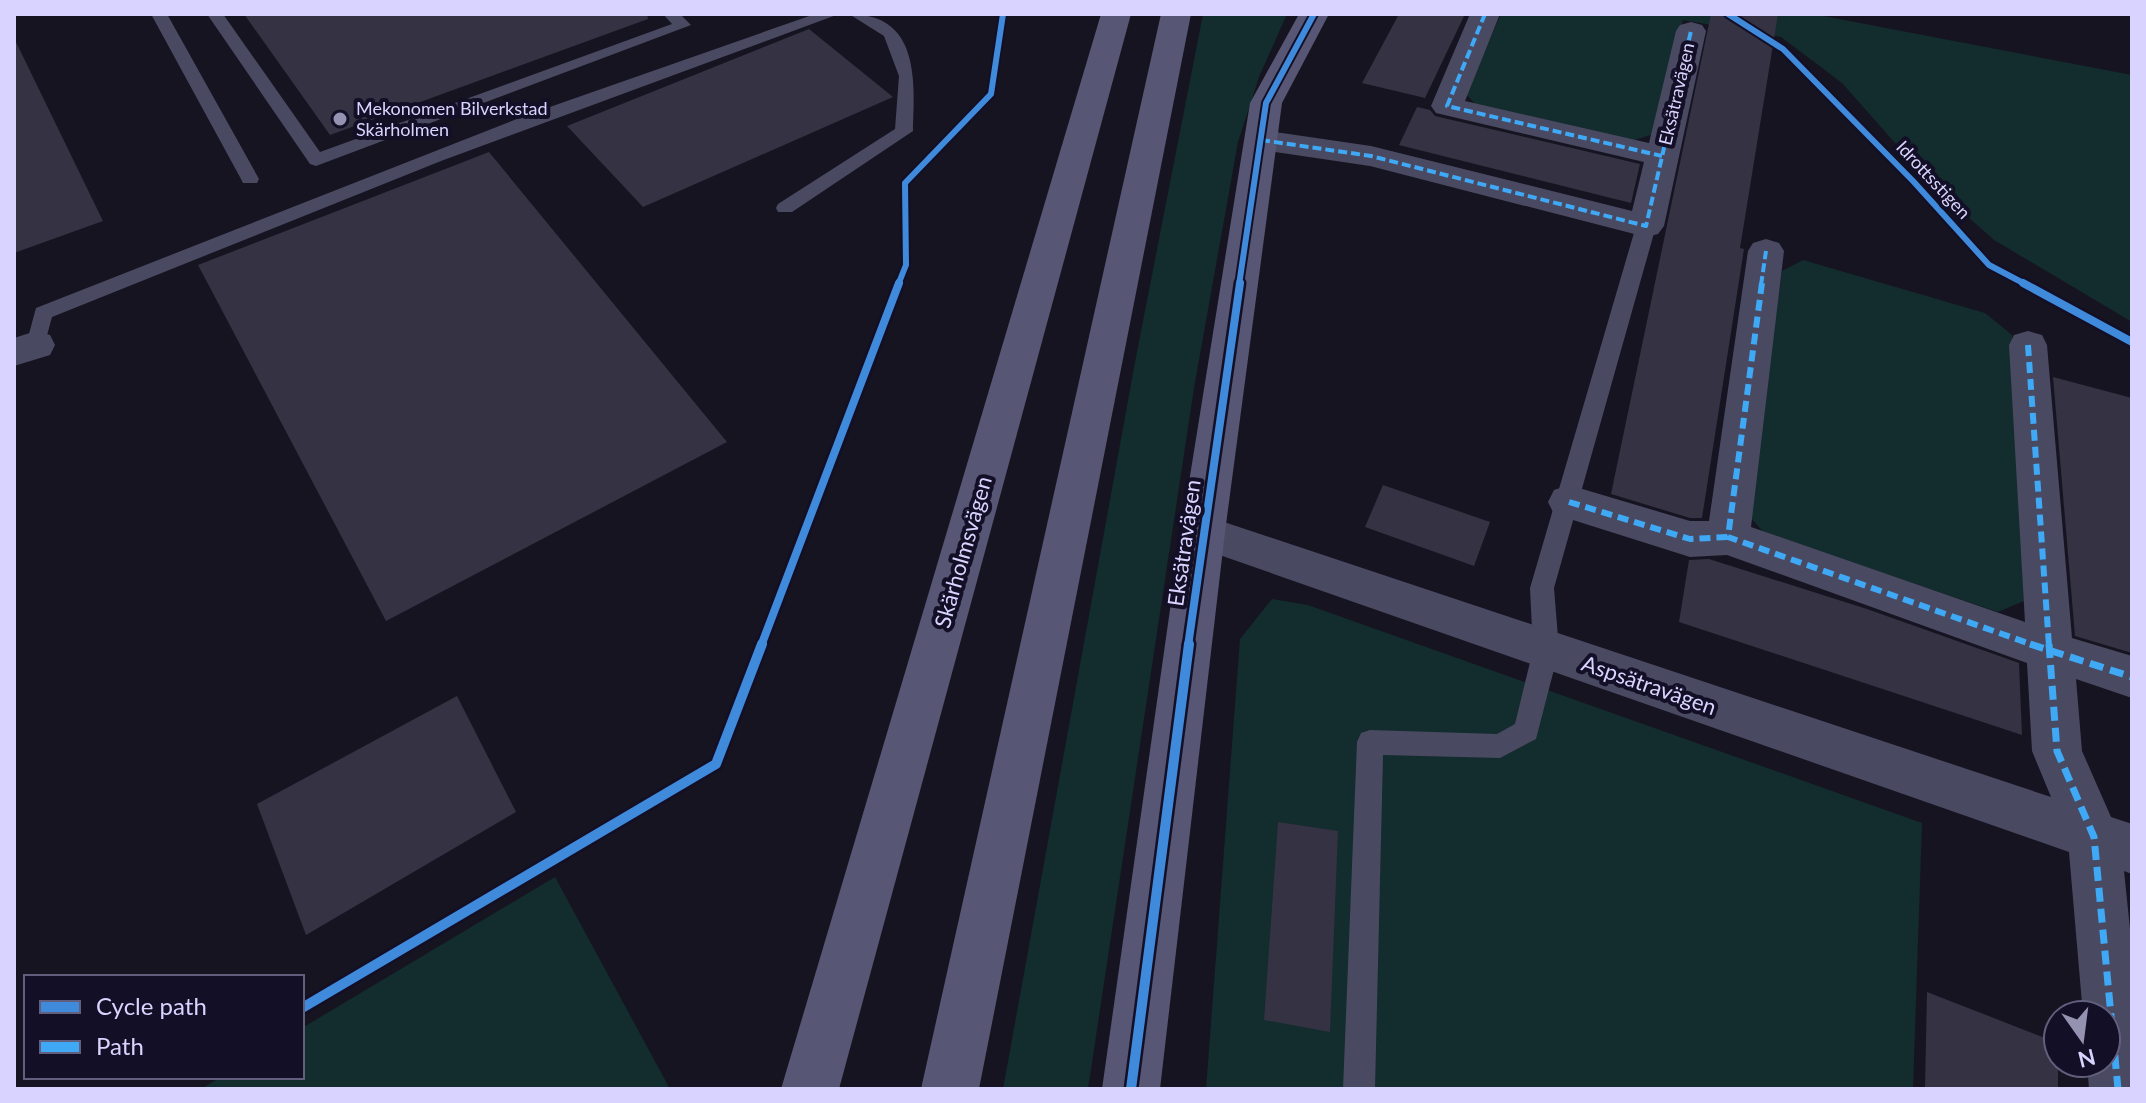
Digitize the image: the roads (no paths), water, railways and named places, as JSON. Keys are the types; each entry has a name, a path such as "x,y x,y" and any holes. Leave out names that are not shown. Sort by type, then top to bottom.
{"main road":[{"name":"Skärholmsvägen","path":"810,1089 1116,14"},
{"path":"950,1089 1176,14"},
{"name":"Eksätravägen","path":"1131,1089 1203,532 1266,103 1314,14"}],"street":[{"name":"Eksätravägen","path":"1485,14 1447,106 1662,156"},
{"name":"Eksätravägen","path":"1646,226 1691,31"},
{"path":"1261,140 1371,156 1646,226"},
{"path":"1728,537 1766,251"},
{"path":"2028,345 2057,751 2113,843 2118,1089"},
{"path":"1569,502 1690,539 1728,537 2132,677"},
{"name":"Aspsätravägen","path":"1203,532 2113,843"}],"lane":[{"path":"159,14 250,179"},
{"path":"215,14 316,160 683,25 671,14"},
{"path":"25,349 43,313 714,52 831,14"},
{"path":"785,208 904,131 907,76 891,33 857,14"},
{"path":"1359,1089 1370,742 1500,746 1527,731 1546,650 1542,588 1646,226"}],"place":[{"name":"Mekonomen Bilverkstad Skärholmen","path":"340,119"}]}
